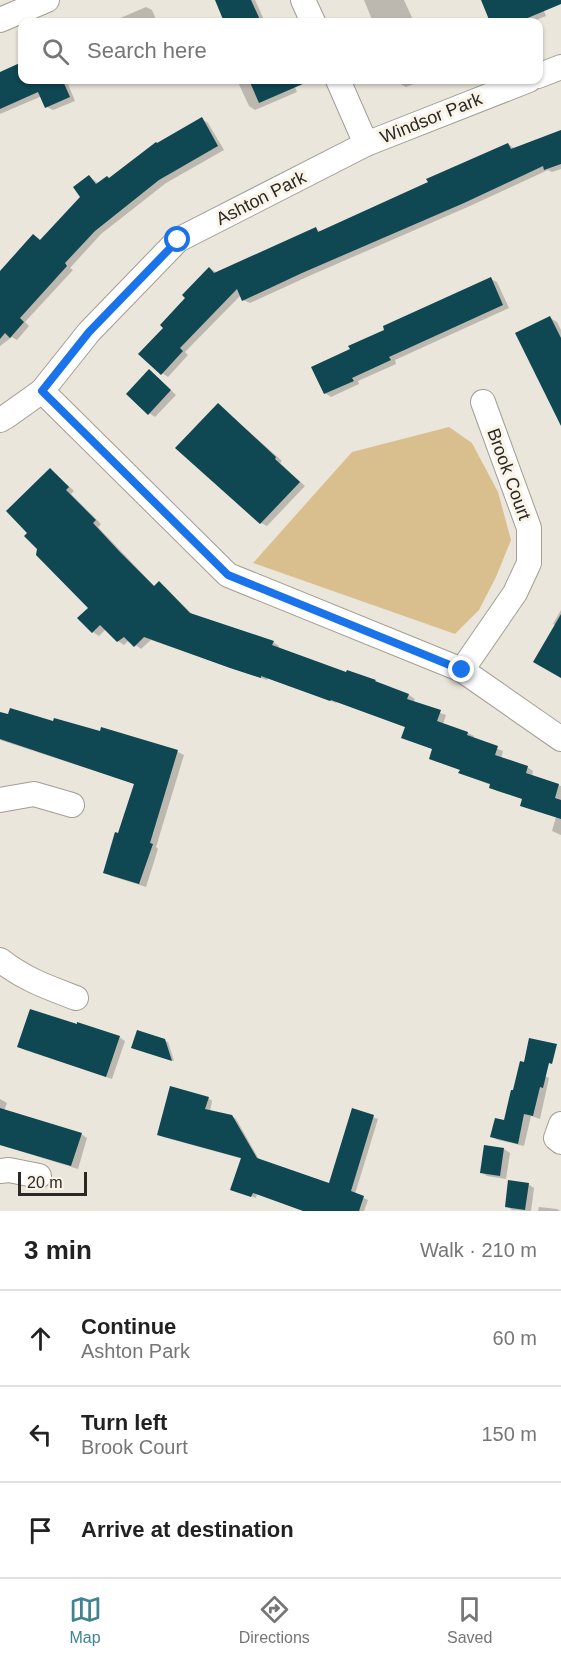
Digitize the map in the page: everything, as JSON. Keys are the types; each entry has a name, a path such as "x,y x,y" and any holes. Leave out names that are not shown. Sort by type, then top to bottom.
{"street":[{"path":"0,20 47,0"},
{"path":"303,0 311,18"},
{"path":"543,74 561,67"},
{"path":"340,84 366,144"},
{"name":"Windsor Park","path":"366,144 519,84"},
{"name":"Ashton Park","path":"0,420 42,391 89,332 178,240 366,144"},
{"path":"42,391 228,575 462,670 561,739"},
{"name":"Brook Court","path":"462,670 515,593 529,563 529,528 483,402"},
{"path":"0,800 34,794 72,806"},
{"path":"0,960 38,984 76,998"},
{"path":"561,1124 556,1138 561,1142"},
{"path":"0,1171 9,1170 39,1176"}],"shaded area":[{"path":"449,427 472,443 498,492 511,540 479,610 455,634 253,563 352,452"}],"building":[{"path":"215,0 251,0 259,18 222,18"},
{"path":"481,0 561,0 561,4 528,18 488,18"},
{"path":"18,64 18,84 64,84 70,97 45,108 38,92 0,109 0,72"},
{"path":"251,84 303,84 259,103"},
{"path":"202,117 218,146 159,180 95,231 65,263 67,266 20,318 24,322 10,338 5,333 0,339 0,271 33,234 40,240 80,197 73,187 89,175 96,184 107,176 109,178 156,142"},
{"path":"561,130 561,164 544,170 543,166 242,301 237,289 180,348 183,351 161,375 138,354 163,328 160,325 185,298 182,295 209,267 214,273 316,227 318,232 428,182 426,179 508,143 511,149"},
{"path":"491,277 503,305 389,357 391,360 352,378 354,381 324,394 311,367 350,349 348,346 384,330 383,326"},
{"path":"550,316 561,338 561,426 515,333"},
{"path":"149,369 171,390 148,415 126,394"},
{"path":"218,403 300,482 260,524 175,448"},
{"path":"50,468 69,487 66,490 96,520 93,523 120,552 154,586 159,581 190,613 274,641 272,645 346,672 347,670 376,680 409,694 407,699 441,710 437,721 498,746 495,755 528,766 526,773 559,784 555,798 561,800 561,819 520,806 522,799 489,788 490,784 458,773 460,770 429,759 432,749 401,738 405,727 144,637 134,647 124,637 117,642 100,625 92,633 77,618 88,608 36,555 37,549 24,536 27,533 6,511"},
{"path":"561,614 561,678 533,662"},
{"path":"10,708 53,721 54,718 100,731 101,727 178,750 150,843 153,844 139,884 103,873 115,832 118,833 134,784 0,739 0,712 8,714"},
{"path":"30,1009 120,1036 106,1077 17,1047"},
{"path":"137,1030 165,1039 172,1061 131,1048"},
{"path":"529,1038 557,1044 552,1064 549,1063 543,1088 540,1087 533,1116 524,1114 518,1144 490,1137 495,1118 504,1120 520,1061 524,1062"},
{"path":"170,1086 209,1097 205,1109 232,1115 257,1158 329,1183 352,1108 374,1115 351,1191 364,1196 359,1211 303,1211 253,1193 251,1197 230,1190 241,1158 157,1135"},
{"path":"0,1108 82,1133 71,1166 0,1145"},
{"path":"484,1145 504,1148 500,1176 480,1173"},
{"path":"508,1180 529,1183 525,1210 505,1207"}],"route":[{"path":"178,240 89,332 42,391 228,575 462,670"}]}
